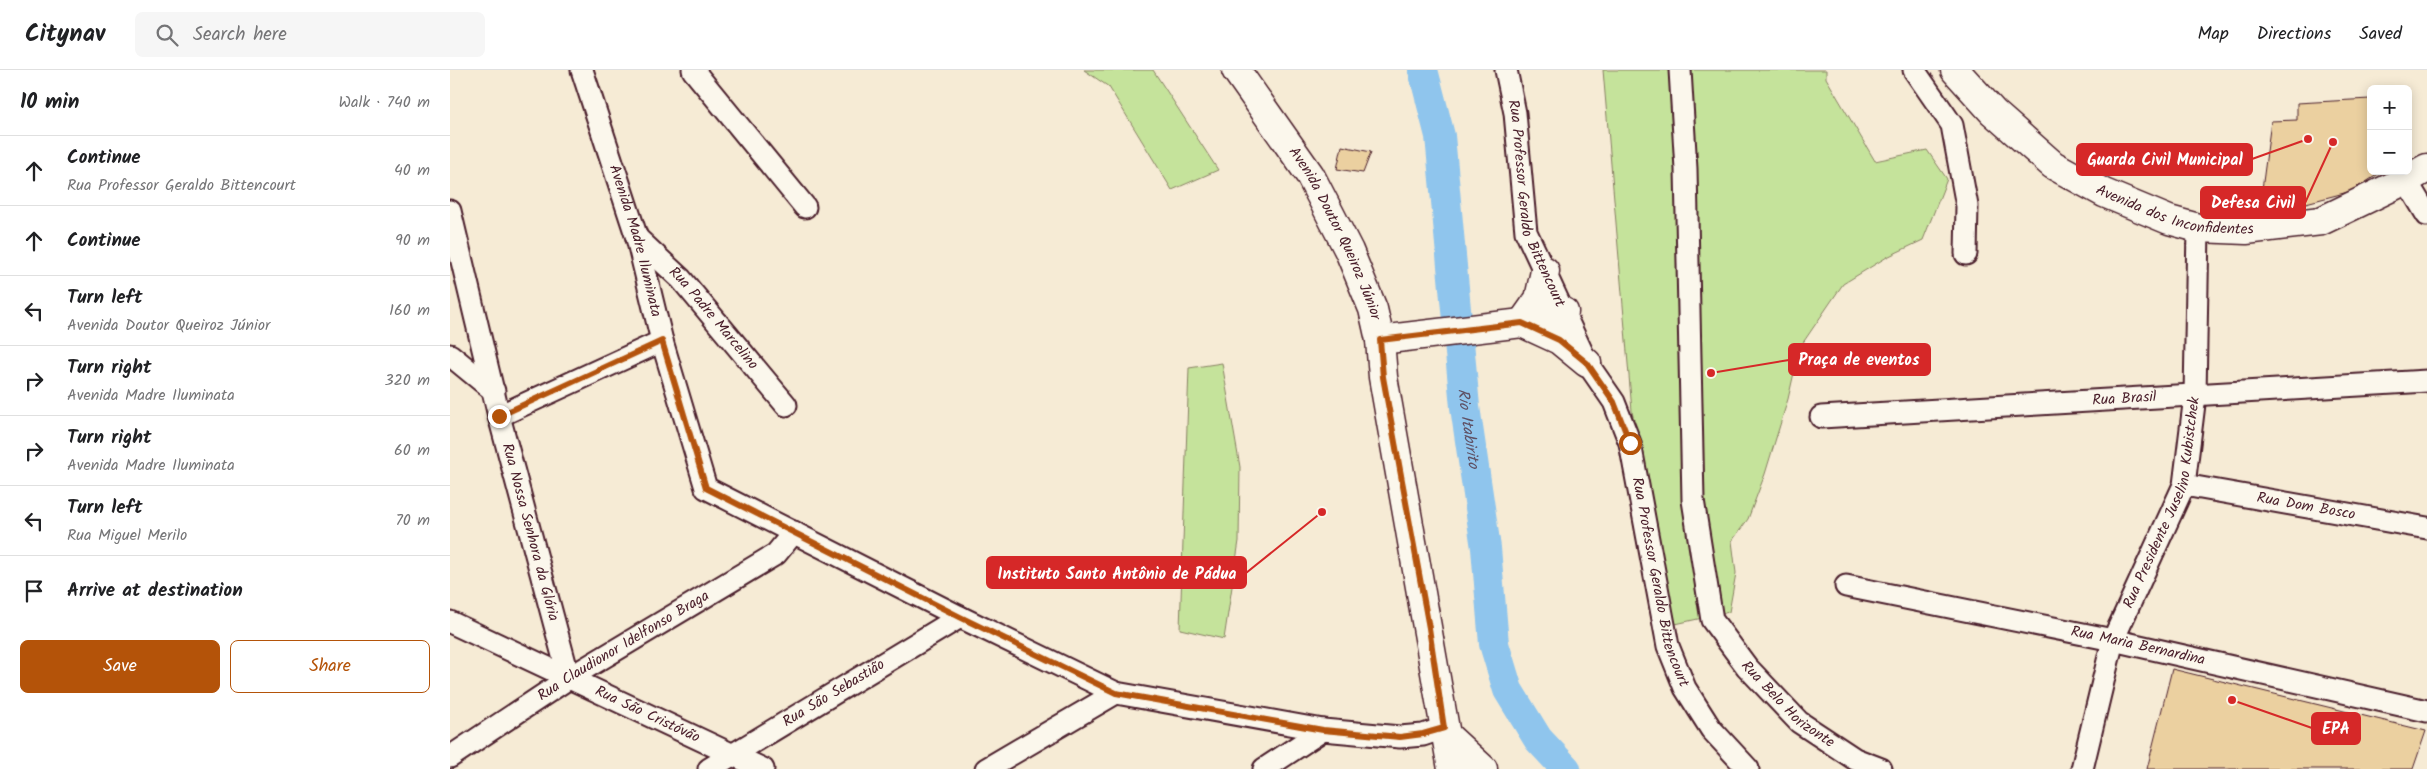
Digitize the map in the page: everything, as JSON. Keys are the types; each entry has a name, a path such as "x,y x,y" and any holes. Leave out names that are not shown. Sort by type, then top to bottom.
{"main road":[{"name":"Avenida Doutor Queiroz Júnior","path":"1236,70 1310,176 1349,251 1372,309 1380,340 1383,377 1429,628 1452,769"},
{"name":"Avenida dos Inconfidentes","path":"1956,70 1993,112 2053,165 2104,193 2169,220 2198,228 2246,230 2320,220 2417,174"},
{"path":"1515,324 1539,299 1545,271"},
{"path":"1380,340 1515,324 1564,312"},
{"path":"1515,324 1559,340 1587,363"},
{"path":"1445,731 1483,769"}],"street":[{"name":"Avenida Madre Iluminata","path":"582,70 636,238 662,341 706,488 960,617 1116,693 1323,730 1400,737 1445,731"},
{"path":"693,70 806,207"},
{"name":"Rua Professor Geraldo Bittencourt","path":"1506,70 1515,113 1526,232 1587,363 1614,402 1630,443 1668,646 1685,688 1711,729 1748,769"},
{"name":"Rua Belo Horizonte","path":"1680,70 1686,169 1693,500 1712,620 1747,667 1799,722 1848,755 1881,769"},
{"path":"1914,70 1952,125 1967,206 1966,254"},
{"path":"2417,174 2427,215"},
{"name":"Rua Nossa Senhora da Glória","path":"450,211 499,416 570,678"},
{"name":"Rua Presidente Juselino Kubistchek","path":"2082,769 2113,640 2184,485 2195,396 2198,228"},
{"name":"Rua Padre Marcelino","path":"636,238 681,279 786,405"},
{"path":"499,416 662,341"},
{"path":"450,355 494,391"},
{"name":"Rua Brasil","path":"1821,417 2427,381"},
{"name":"Rua Dom Bosco","path":"2184,485 2427,528"},
{"name":"Rua Claudionor Idelfonso Braga","path":"450,757 570,678 776,554 794,532"},
{"name":"Rua Maria Bernardina","path":"1846,586 2113,640 2427,711"},
{"name":"Rua São Sebastião","path":"709,769 960,617"},
{"name":"Rua São Cristóvão","path":"450,622 763,769"},
{"path":"986,769 1116,693"},
{"path":"1264,769 1323,730"}],"green space":[{"path":"1084,70 1153,70 1218,170 1172,190 1109,87"},
{"path":"1603,70 1826,70 1826,78 1875,161 1927,150 1947,179 1923,240 1887,257 1843,284 1800,347 1788,399 1765,474 1748,519 1732,541 1736,573 1729,612 1671,625 1632,411"},
{"path":"1222,363 1240,467 1239,541 1224,639 1180,629 1189,368"}],"building":[{"path":"2367,99 2367,175 2377,175 2352,191 2306,203 2260,205 2271,121 2297,120 2297,103"},
{"path":"1342,146 1371,152 1363,173 1337,169"},
{"path":"2172,669 2426,731 2413,769 2147,769"}],"waterway":[{"name":"Rio Itabirito","path":"1423,70 1440,136 1465,407 1486,548 1494,644 1508,690 1538,739 1566,769"}],"place":[{"name":"Guarda Civil Municipal","path":"2308,139"},
{"name":"Defesa Civil","path":"2333,142"},
{"name":"Praça de eventos","path":"1711,373"},
{"name":"Instituto Santo Antônio de Pádua","path":"1322,512"},
{"name":"EPA","path":"2232,700"}],"route":[{"path":"499,416 662,341 706,488 960,617 1116,693 1323,730 1400,737 1423,734 1444,728 1429,628 1383,377 1380,340 1522,323 1559,340 1587,363 1614,402 1630,443"}]}
